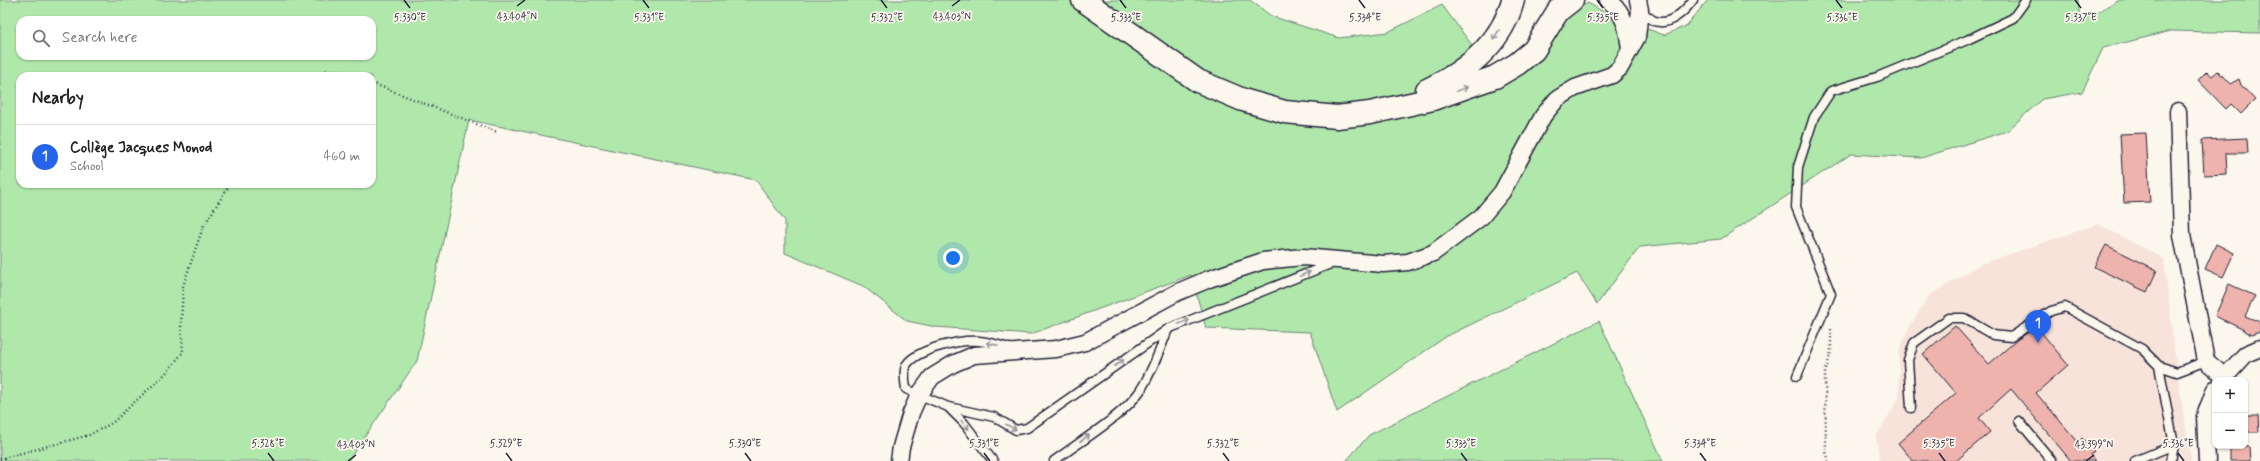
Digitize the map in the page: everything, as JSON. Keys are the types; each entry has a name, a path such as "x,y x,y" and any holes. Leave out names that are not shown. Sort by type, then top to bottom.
{"main road":[{"path":"1083,0 1198,81 1243,100 1285,112 1337,117 1370,113 1433,99 1495,77 1517,64 1534,50 1558,11 1572,0"},
{"path":"1370,113 1410,98 1442,83 1474,61 1496,36 1513,0"}],"street":[{"path":"1608,0 1614,4 1624,19 1630,52"},
{"path":"899,461 901,447 911,413 919,395 932,377 953,364 974,355 1056,349 1085,342 1178,292 1209,279 1263,261 1303,257 1383,264 1408,262 1433,253 1458,236 1481,217 1502,192 1549,107 1566,92 1612,75 1620,68 1637,37 1639,5"},
{"path":"2178,111 2182,235 2206,361 2222,377"},
{"path":"2224,377 2246,354 2260,348"},
{"path":"2207,461 2205,416 2212,397"}],"lane":[{"path":"1639,5 1654,20 1661,22 1679,15 1693,0"},
{"path":"1797,376 1831,294 1796,207 1798,167 1814,117 1831,91 1877,77 1968,40 2013,18 2026,0"},
{"path":"1030,352 978,340 938,346 921,353 907,365 904,378 906,389 948,407 994,417 1016,430 1027,428 1168,329 1339,260"},
{"path":"1911,408 1908,360 1914,343 1949,318 1964,318 1993,335 2011,337 2051,311 2065,307 2142,349 2159,366 2177,372 2206,361"},
{"path":"1054,461 1124,408 1140,391 1168,329"},
{"path":"2159,366 2174,446 2171,461"},
{"path":"948,407 964,423 993,461"},
{"path":"2019,421 2052,461"},
{"path":"2135,461 2174,446"}],"path":[{"path":"323,72 336,69 344,72"},
{"path":"376,85 497,132"},
{"path":"0,459 89,435 112,423 166,373 183,352 181,324 183,286 203,227 227,188"},
{"path":"1829,461 1826,452 1825,373 1831,352 1831,323"}],"shaded area":[{"path":"2098,224 2164,259 2177,372 2191,461 1880,461 1876,437 1899,398 1899,353 1906,333 1929,296 1981,264"}],"green space":[{"path":"0,0 1250,0 1271,16 1339,38 1388,32 1442,5 1498,80 1562,16 1588,3 1609,15 1664,35 1686,26 1708,0 2078,0 2080,21 2120,0 2260,0 2260,33 2171,31 2103,48 2082,92 2042,99 2007,131 1921,158 1851,154 1721,239 1640,247 1597,304 1577,273 1447,336 1337,412 1310,332 1206,328 1191,275 1031,334 936,327 907,321 863,286 785,253 785,221 756,180 469,120 417,361 348,461 0,461"},
{"path":"1599,321 1663,461 1346,461 1369,435"}],"building":[{"path":"2207,71 2212,76 2218,71 2230,84 2239,79 2241,85 2255,100 2241,114 2231,104 2226,109 2198,80"},
{"path":"2146,133 2150,202 2124,203 2120,134"},
{"path":"2247,138 2248,153 2226,153 2227,174 2204,175 2202,140"},
{"path":"2216,244 2234,253 2223,277 2205,269"},
{"path":"2106,245 2157,270 2147,292 2094,267"},
{"path":"2229,284 2255,296 2245,316 2260,322 2260,332 2251,335 2215,316"},
{"path":"1955,326 1989,364 2018,339 2037,327 2068,365 2036,393 2078,442 2082,438 2094,451 2090,455 2095,461 2071,461 2011,389 1979,418 1990,432 1956,461 1913,461 1898,443 1956,393 1923,354"},
{"path":"2248,416 2258,416 2259,432 2248,432"},
{"path":"2249,446 2250,461 2230,461 2230,449 2248,449"}],"place":[{"name":"Collège Jacques Monod","path":"2038,343"}]}
